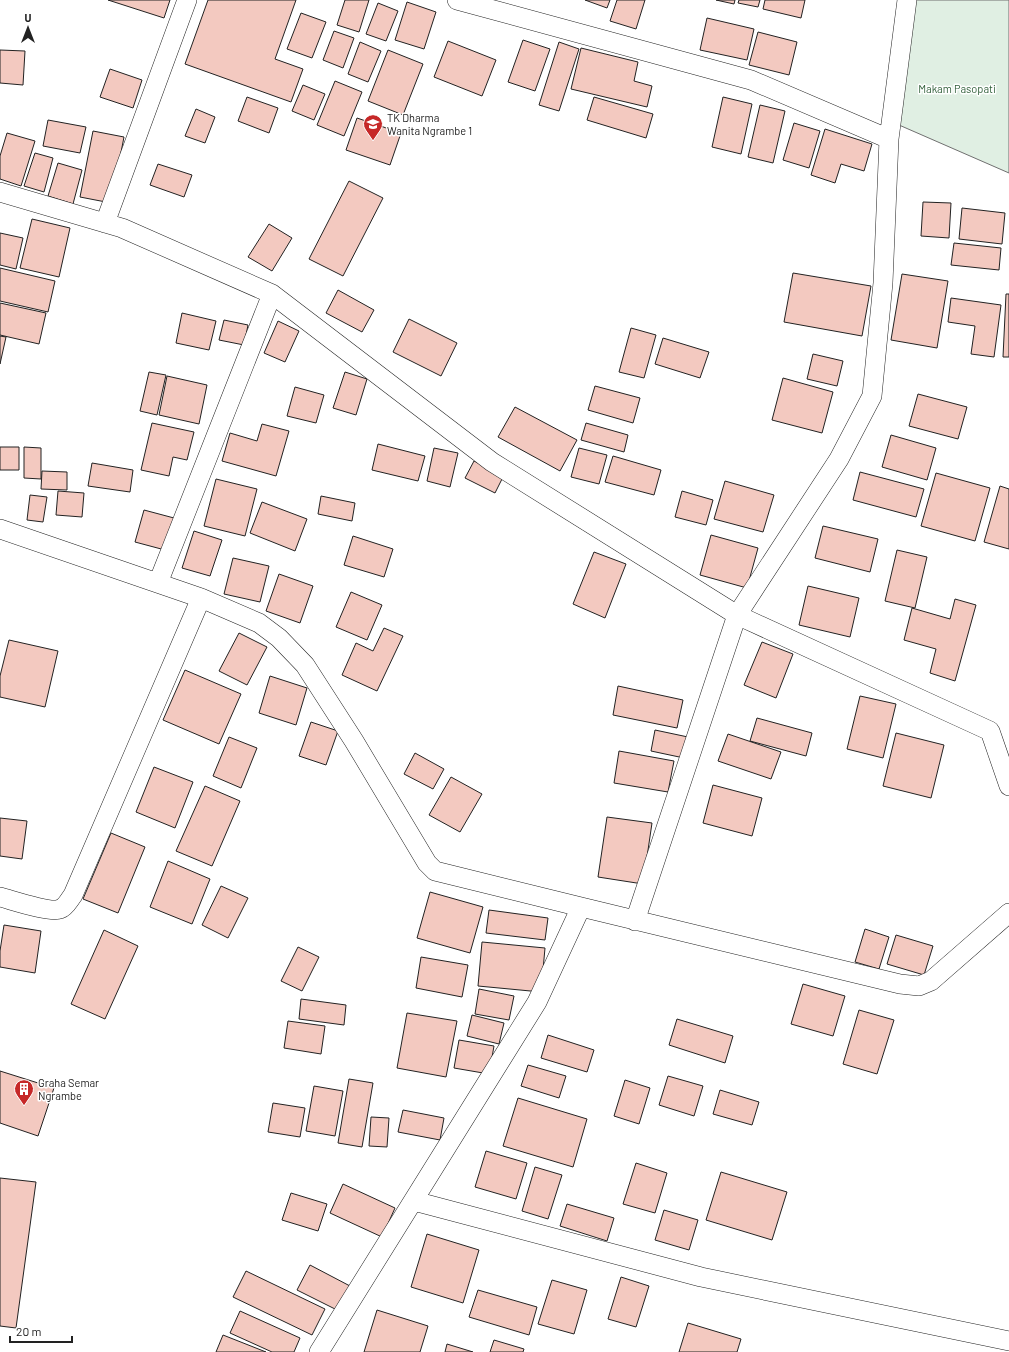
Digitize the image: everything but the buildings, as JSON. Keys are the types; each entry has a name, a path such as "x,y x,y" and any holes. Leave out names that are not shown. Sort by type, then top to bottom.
{"street":[{"path":"105,222 186,0"},
{"path":"457,0 751,80 889,139"},
{"path":"635,921 736,615 839,459 872,396 883,283 889,139 907,0"},
{"path":"0,192 122,228 272,294 492,462 736,615 990,731 1009,786"},
{"path":"158,583 272,294"},
{"path":"0,529 201,598 259,623 279,638 305,665 354,741 427,863 435,871 635,921 893,982 919,986 931,982 1009,914"},
{"path":"0,897 50,910 59,909 66,905 73,895 201,598"},
{"path":"321,1351 537,1002 581,907"},
{"path":"414,1200 701,1278 1009,1341"}],"green space":[{"name":"Makam Pasopati","path":"916,0 1009,0 1009,173 899,125"}],"place":[{"name":"TK Dharma Wanita Ngrambe 1","path":"373,141"},
{"name":"Graha Semar Ngrambe","path":"24,1106"}]}
